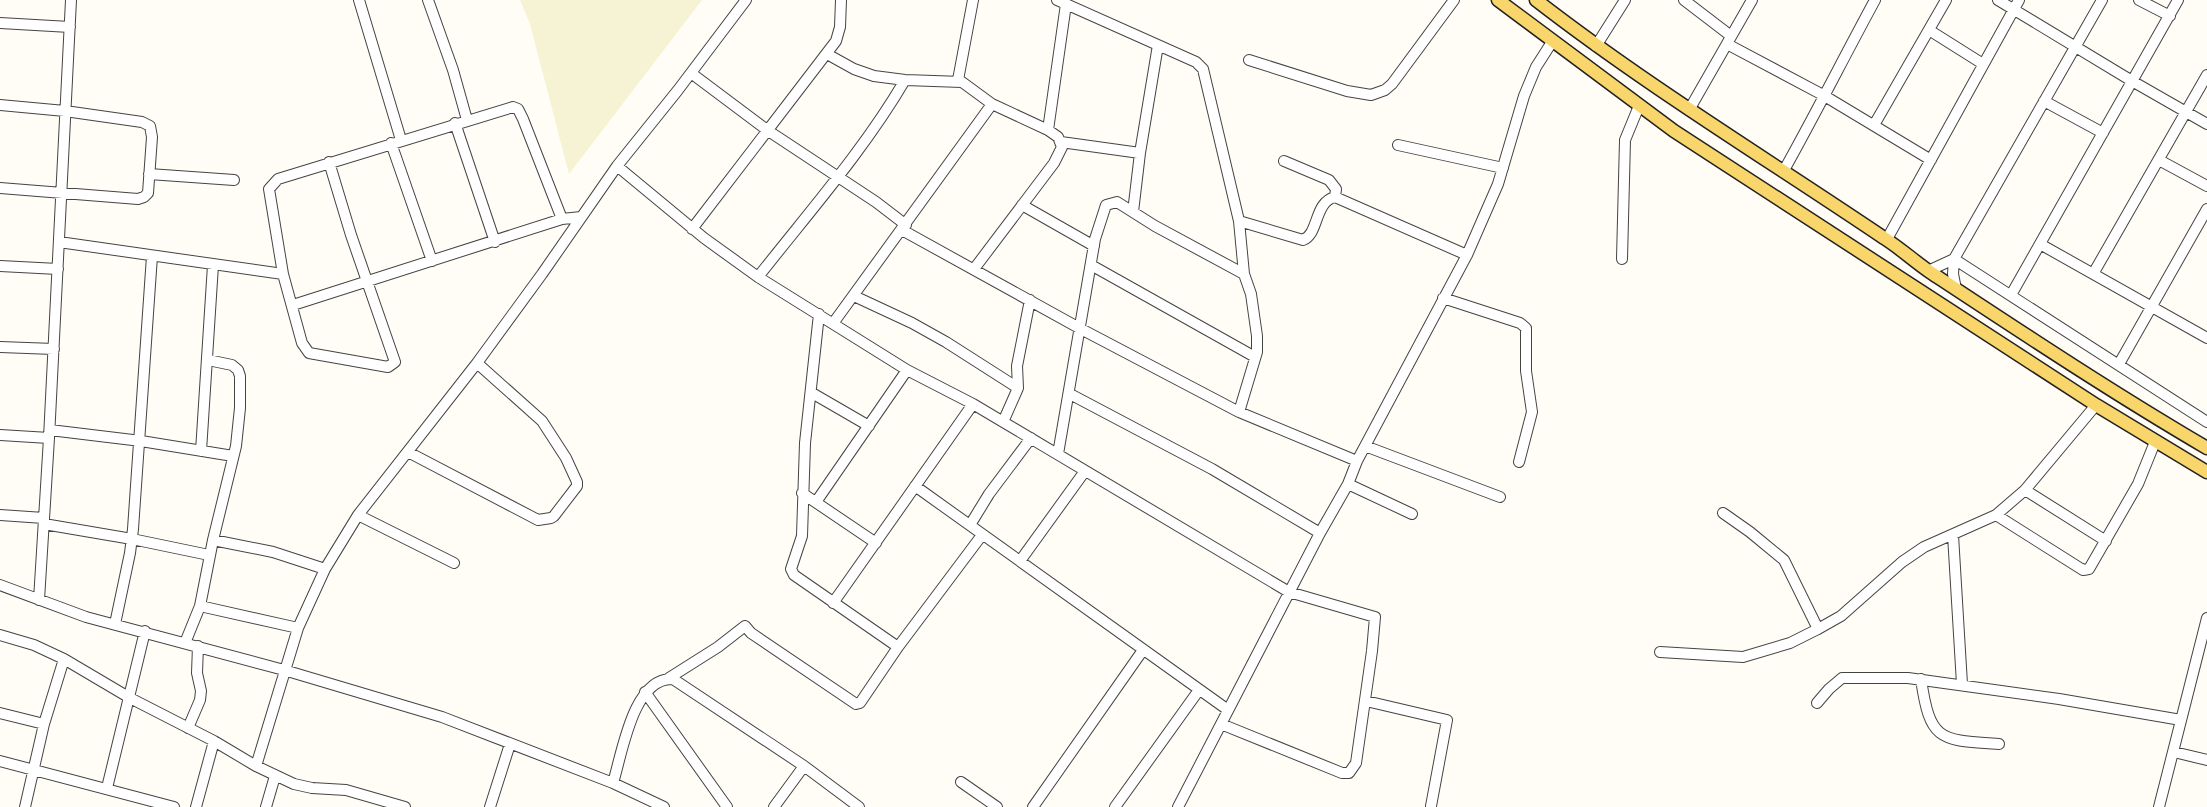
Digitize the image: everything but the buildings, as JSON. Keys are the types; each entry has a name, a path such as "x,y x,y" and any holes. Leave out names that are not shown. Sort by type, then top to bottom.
{"main road":[{"path":"1498,0 1674,131 2096,405 2207,472"},
{"path":"1536,0 1596,46 1689,110 1887,239 1928,270 2159,420 2207,448"}],"street":[{"path":"39,600 50,434 71,0"},
{"path":"359,0 396,142 432,261"},
{"path":"428,0 453,70 467,120"},
{"path":"256,766 298,628 325,569 358,515 477,364 617,166 746,0"},
{"path":"692,229 836,41 840,27 841,0"},
{"path":"958,80 973,0"},
{"path":"1249,60 1347,91 1371,95 1385,90 1392,84 1454,0"},
{"path":"1596,46 1625,0"},
{"path":"1684,0 1729,40 1931,160"},
{"path":"1689,110 1752,0"},
{"path":"1784,172 1817,113 1823,95 1875,0"},
{"path":"1874,125 1946,0"},
{"path":"1998,0 2016,5 2075,47 2207,124"},
{"path":"1956,288 1953,274 1954,259 2102,0"},
{"path":"2139,0 2170,16"},
{"path":"2010,295 2178,0"},
{"path":"1048,130 1062,2 1196,62 1203,69 1239,221 1244,274 1251,294 1257,336 1255,357 1239,412"},
{"path":"1887,239 2016,5"},
{"path":"0,23 70,27"},
{"path":"1929,30 1983,64"},
{"path":"1178,807 1320,532 1348,484 1358,461 1467,255 1503,168 1524,96 1536,67 1552,42"},
{"path":"1133,212 1140,152 1158,45"},
{"path":"827,54 854,69 874,76 905,80 958,80 992,104 1048,130 1061,142 1140,152"},
{"path":"691,73 767,130 838,177 904,228 974,269 1081,329 1239,412 1358,461"},
{"path":"2093,274 2207,75"},
{"path":"758,277 838,177 888,109 905,80"},
{"path":"2044,101 2103,133"},
{"path":"834,322 904,228 992,104"},
{"path":"0,105 66,110 147,124 151,128 152,137 148,193 144,197 138,199 0,188"},
{"path":"1622,259 1625,140 1639,106"},
{"path":"330,162 350,235 395,362 392,366 369,365 309,353 302,343 283,274 269,189 278,180 330,162 511,107 518,109 562,219"},
{"path":"455,123 495,242"},
{"path":"974,269 1054,163 1062,147 1061,142"},
{"path":"1398,146 1503,168"},
{"path":"2159,160 2207,186"},
{"path":"1284,161 1329,180 1336,189 1335,197"},
{"path":"617,166 692,229 758,277 834,322 907,370 973,404 1289,592 1375,617 1366,701 1356,763 1349,773 1342,773 1221,724"},
{"path":"149,174 234,180"},
{"path":"1239,221 1303,240 1309,236 1326,202 1335,197"},
{"path":"1335,197 1467,255"},
{"path":"1058,454 1070,394 1094,246 1106,205 1117,202 1154,226 1244,274"},
{"path":"1022,205 1094,246"},
{"path":"2119,364 2207,209"},
{"path":"292,305 495,242 562,219 581,218"},
{"path":"59,242 283,274"},
{"path":"2040,244 2207,338"},
{"path":"115,624 132,539 141,441 152,256"},
{"path":"1928,270 1954,259"},
{"path":"1954,259 2207,422"},
{"path":"201,451 213,265"},
{"path":"1091,265 1255,357"},
{"path":"0,266 58,269"},
{"path":"854,296 929,332 1018,388"},
{"path":"1443,298 1520,323 1526,328 1526,371 1532,412 1519,462"},
{"path":"1003,422 1018,388 1017,366 1030,300"},
{"path":"820,314 805,443 802,536 791,566 792,572 833,603 898,647"},
{"path":"0,348 54,348"},
{"path":"185,643 200,606 209,555 236,446 240,408 240,376 236,367 208,360"},
{"path":"408,452 538,520 554,516 577,482 566,458 534,412 477,364"},
{"path":"816,502 907,370"},
{"path":"812,393 869,426"},
{"path":"1070,394 1212,468 1320,532"},
{"path":"833,603 973,404"},
{"path":"1660,652 1744,657 1790,643 1841,616 1902,562 1936,540 1953,535 1996,515 2025,490 2096,405"},
{"path":"0,435 50,434 141,441 233,456"},
{"path":"970,525 989,494 1031,438"},
{"path":"1996,515 2083,570 2090,567 2138,484 2155,442"},
{"path":"1366,446 1500,497"},
{"path":"1020,561 1085,471"},
{"path":"1348,484 1412,514"},
{"path":"915,486 1228,710"},
{"path":"2025,490 2106,541"},
{"path":"802,493 876,543"},
{"path":"1723,513 1784,560 1818,629"},
{"path":"0,515 44,521 209,555"},
{"path":"358,515 454,563"},
{"path":"614,783 636,707 644,692 718,647 745,626 751,633 858,704 982,535"},
{"path":"1953,535 1962,684"},
{"path":"213,540 273,552 325,569"},
{"path":"0,585 86,617 145,631 284,670 442,718 614,783 664,807"},
{"path":"200,606 298,628"},
{"path":"2159,807 2207,618"},
{"path":"107,788 145,631"},
{"path":"0,635 34,645 64,659 130,698 214,740 275,776 294,784 312,788 346,790 405,807"},
{"path":"188,728 200,700 201,691 197,673 198,646"},
{"path":"1033,807 1143,650"},
{"path":"25,807 44,724 64,659"},
{"path":"669,678 679,682 804,766 859,807"},
{"path":"1817,703 1842,678 1921,679 2181,720"},
{"path":"1921,679 1927,713 1932,724 1945,737 1957,741 1999,744"},
{"path":"1115,807 1199,690"},
{"path":"644,692 727,807"},
{"path":"1366,701 1446,719 1431,806"},
{"path":"0,713 44,724"},
{"path":"196,807 214,740"},
{"path":"490,807 510,744"},
{"path":"2174,752 2207,760"},
{"path":"0,761 174,807"},
{"path":"774,807 804,766"},
{"path":"266,807 275,776"},
{"path":"962,782 997,807"}],"shaded area":[{"path":"520,0 702,0 569,174 530,24"}]}
